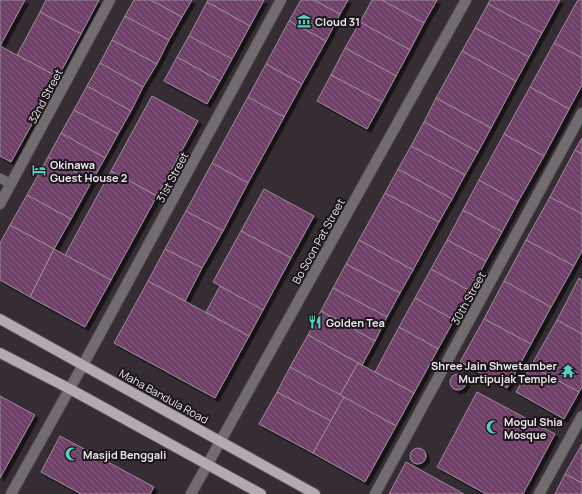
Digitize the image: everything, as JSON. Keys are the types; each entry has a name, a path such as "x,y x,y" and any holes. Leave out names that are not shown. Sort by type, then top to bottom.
{"main road":[{"name":"Maha Bandula Road","path":"0,319 315,494"},
{"path":"0,353 70,389 261,494"}],"street":[{"name":"32nd Street","path":"1,200 110,0"},
{"name":"31st Street","path":"70,389 281,0"},
{"name":"Bo Soon Pat Street","path":"191,494 466,0"},
{"name":"30th Street","path":"375,494 582,113"},
{"path":"11,494 70,389"},
{"path":"539,494 582,416"}],"lane":[{"path":"0,178 11,184"}],"building":[{"path":"0,0 25,0 0,46"},
{"path":"46,0 99,0 81,34 40,12"},
{"path":"134,0 151,0 182,17 169,40 125,16"},
{"path":"151,0 192,0 182,17"},
{"path":"208,0 264,0 250,26 207,2"},
{"path":"301,0 314,0 340,14 326,41 289,21"},
{"path":"314,0 348,0 340,14"},
{"path":"372,0 382,0 424,23 410,50 360,22"},
{"path":"382,0 437,0 424,23"},
{"path":"490,0 560,0 542,33 488,4"},
{"path":"578,0 582,0 582,58 554,43"},
{"path":"207,2 250,26 232,59 189,36"},
{"path":"488,4 542,33 529,57 475,28"},
{"path":"40,12 81,34 58,77 17,55"},
{"path":"125,16 169,40 157,64 112,40"},
{"path":"289,21 326,41 302,84 266,64"},
{"path":"360,22 410,50 396,76 345,48"},
{"path":"475,28 529,57 516,81 462,51"},
{"path":"189,36 232,59 220,81 177,57"},
{"path":"112,40 157,64 143,87 100,63"},
{"path":"554,43 582,58 582,85 569,109 530,87"},
{"path":"0,46 58,77 11,162 0,156"},
{"path":"345,48 396,76 382,102 331,75"},
{"path":"462,51 516,81 491,128 436,98"},
{"path":"177,57 220,81 207,104 164,81"},
{"path":"100,63 143,87 131,111 87,86"},
{"path":"266,64 302,84 284,117 248,97"},
{"path":"331,75 382,102 367,129 317,101"},
{"path":"87,86 131,111 118,134 74,110"},
{"path":"530,87 569,109 544,156 504,134"},
{"path":"152,96 198,121 157,196 111,171"},
{"path":"248,97 284,117 248,183 212,163"},
{"path":"436,98 491,128 478,152 424,122"},
{"path":"74,110 118,134 105,158 61,133"},
{"path":"424,122 478,152 465,175 411,146"},
{"path":"61,133 105,158 92,181 48,157"},
{"path":"504,134 544,156 518,202 479,180"},
{"path":"582,138 582,154 575,150"},
{"path":"411,146 465,175 452,199 398,169"},
{"path":"575,150 582,154 582,214 550,197"},
{"path":"48,157 92,181 71,219 27,195"},
{"path":"212,163 248,183 223,231 186,211"},
{"path":"398,169 452,199 439,222 385,193"},
{"path":"111,171 157,196 111,280 65,255"},
{"path":"479,180 518,202 502,232 463,210"},
{"path":"264,189 314,216 291,258 241,231"},
{"path":"385,193 439,222 413,270 359,240"},
{"path":"27,195 71,219 54,249 10,225"},
{"path":"550,197 582,214 582,251 574,266 526,240"},
{"path":"463,210 502,232 486,261 447,240"},
{"path":"186,211 223,231 202,268 165,249"},
{"path":"10,225 54,249 30,297 0,280 0,243"},
{"path":"241,231 291,258 263,310 213,282"},
{"path":"359,240 413,270 400,293 346,264"},
{"path":"447,240 486,261 470,291 431,269"},
{"path":"526,240 574,266 551,307 504,281"},
{"path":"54,249 111,280 85,327 30,297"},
{"path":"165,249 202,268 185,301 148,281"},
{"path":"346,264 400,293 387,317 333,288"},
{"path":"431,269 470,291 454,320 415,298"},
{"path":"579,278 582,280 582,334 557,320"},
{"path":"148,281 249,336 215,398 114,343"},
{"path":"504,281 551,307 531,344 484,319"},
{"path":"220,286 263,310 249,336 206,312"},
{"path":"333,288 387,317 375,341 321,311"},
{"path":"415,298 454,320 438,349 399,327"},
{"path":"321,311 375,341 362,365 308,335"},
{"path":"484,319 531,344 507,388 460,362"},
{"path":"557,320 582,334 582,387 579,392 531,366"},
{"path":"399,327 438,349 414,393 375,372"},
{"path":"308,335 358,363 340,395 290,367"},
{"path":"358,363 414,393 396,426 340,395"},
{"path":"531,366 579,392 564,419 516,392"},
{"path":"290,367 344,397 331,421 277,392"},
{"path":"458,374 464,376 466,382 464,388 458,390 452,388 450,382 452,376"},
{"path":"277,392 331,421 313,453 259,424"},
{"path":"477,392 555,434 523,494 486,494 437,467"},
{"path":"0,396 35,415 0,478"},
{"path":"344,397 396,426 365,482 313,453"},
{"name":"Masjid Benggali","path":"60,436 154,487 150,494 81,494 41,472"},
{"path":"582,444 582,483 565,474"},
{"path":"418,448 425,453 426,456 421,463 418,464 411,459 410,456 415,449"},
{"path":"406,462 464,494 389,494"},
{"path":"565,474 582,483 582,494 555,494"}],"place":[{"name":"Cloud 31","path":"304,21"},
{"name":"Okinawa Guest House 2","path":"39,170"},
{"name":"Golden Tea","path":"315,322"},
{"name":"Shree Jain Shwetamber Murtipujak Temple","path":"568,371"},
{"name":"Mogul Shia Mosque","path":"493,427"},
{"name":"Masjid Benggali","path":"72,454"}]}
